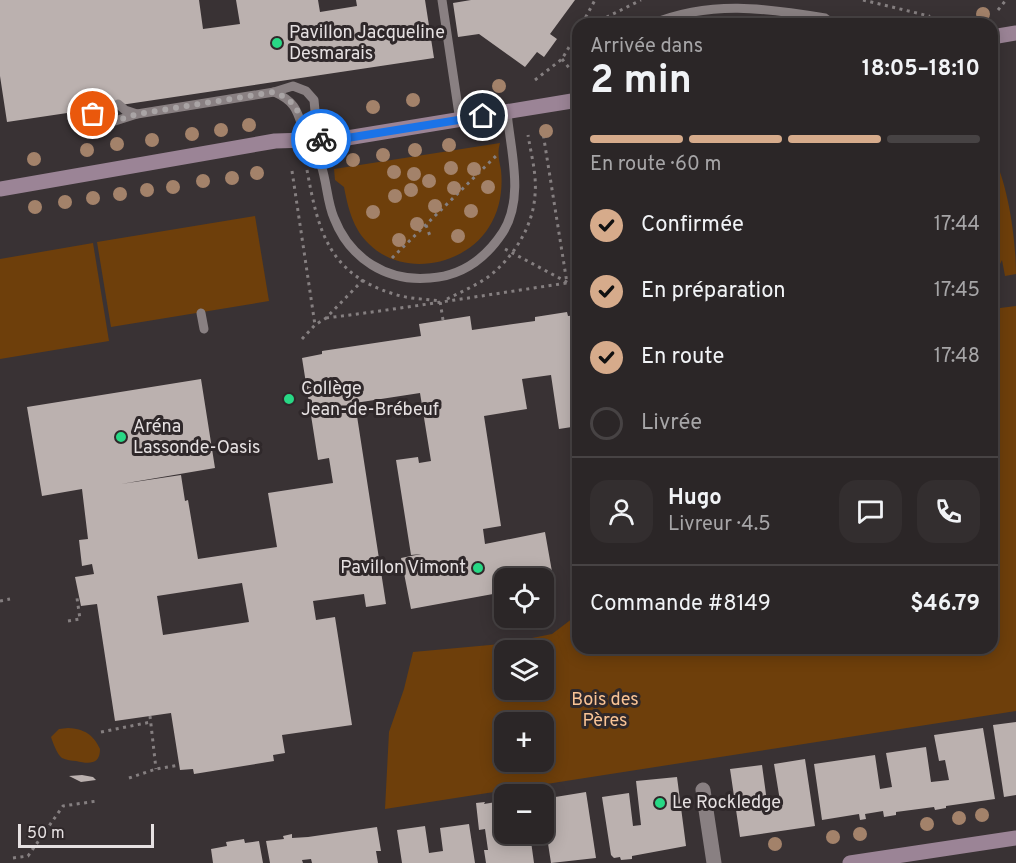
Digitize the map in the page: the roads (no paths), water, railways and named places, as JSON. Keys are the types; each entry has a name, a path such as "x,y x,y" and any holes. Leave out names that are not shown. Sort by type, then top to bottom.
{"main road":[{"path":"998,36 1016,33"},
{"path":"0,189 275,141 341,139 572,101"},
{"path":"850,863 1016,838"}],"street":[{"path":"703,790 714,863"}],"lane":[{"path":"442,0 460,121"},
{"path":"668,18 707,7 742,5 825,18"},
{"path":"92,108 93,114 102,120 115,121 137,114 293,87 306,91 314,100 315,111 306,139"},
{"path":"274,92 294,104 306,139 321,166 333,217 343,236 356,253 375,268 395,276 415,279 436,278 459,272 483,257 496,243 512,215 515,181 507,112"},
{"path":"118,104 125,110 137,114"},
{"path":"201,313 204,329"}],"place":[{"name":"Pavillon Jacqueline Desmarais","path":"277,43"},
{"name":"Collège Jean-de-Brébeuf","path":"289,399"},
{"name":"Aréna Lassonde-Oasis","path":"121,437"},
{"name":"Pavillon Vimont","path":"478,568"},
{"name":"Le Rockledge","path":"660,803"}],"park label":[{"name":"Bois des Pères","path":"605,710"}]}
